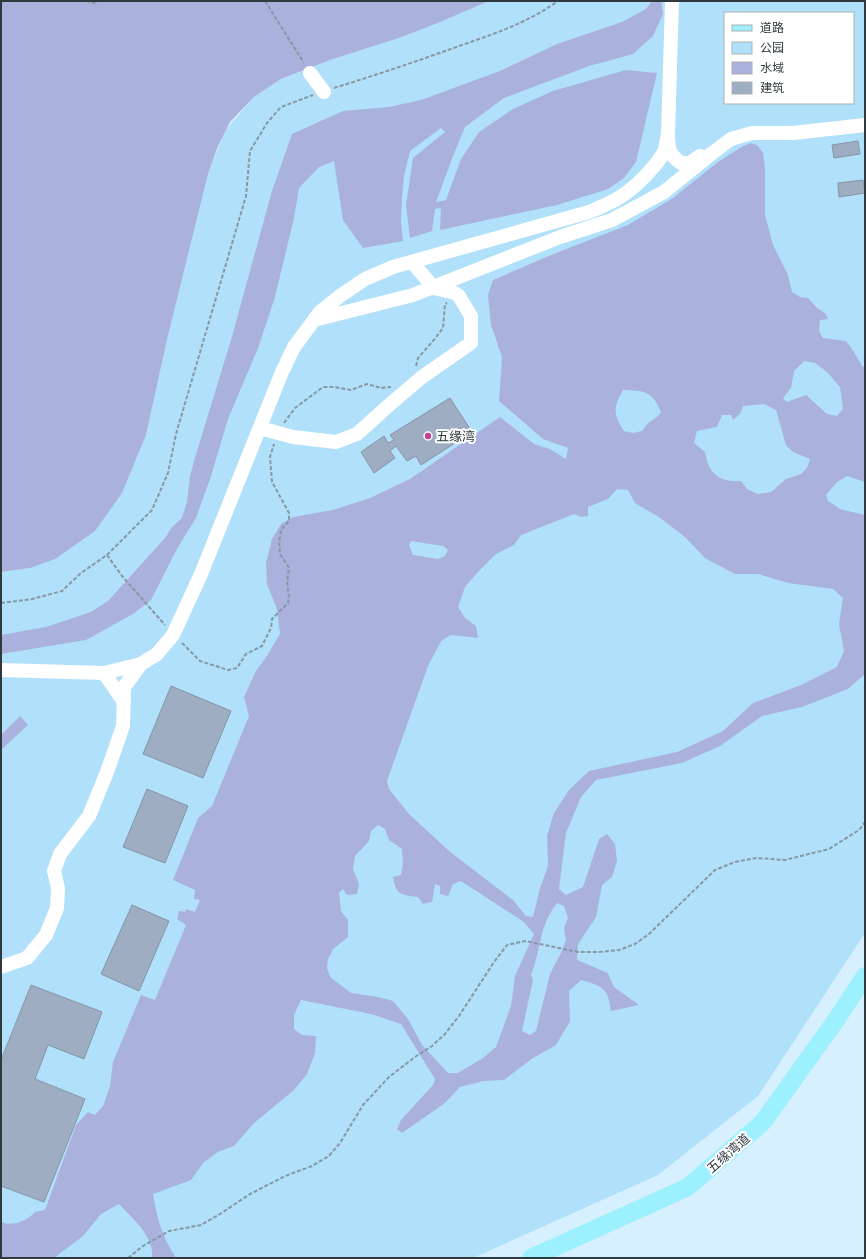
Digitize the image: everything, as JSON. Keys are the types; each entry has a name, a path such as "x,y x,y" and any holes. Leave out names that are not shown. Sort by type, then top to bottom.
{"main road":[{"name":"五缘湾道","path":"531,1258 688,1187 762,1122 836,1020 865,976"}],"street":[{"path":"672,1 668,134 669,151 673,157 681,163 690,163 723,141 737,134 749,131 865,120"},
{"path":"310,73 324,92"},
{"path":"314,320 413,295 434,288 560,237 612,220 664,192 731,139 752,133 793,132 865,125"},
{"path":"1,670 104,673 141,664 157,654 173,635 201,574 282,372 294,347 320,312 365,280 393,267 589,212 609,204 625,195 656,164 664,151 668,134"},
{"path":"260,428 293,437 336,442 357,434 422,377 471,342 471,316 460,296 455,293 434,288 412,262"},
{"path":"1,967 27,958 46,935 57,908 58,888 54,871 60,854 89,816 107,772 123,726 124,687 141,664"},
{"path":"104,673 124,702"}],"path":[{"path":"86,1 93,3 100,1"},
{"path":"265,1 310,73"},
{"path":"1,603 32,599 62,591 81,573 107,555 152,510 168,473 176,434 246,196 250,151 267,123 281,107 402,67 509,29 558,1"},
{"path":"413,371 417,365 418,358 443,328 445,304 460,296"},
{"path":"107,555 122,576 173,635 200,661 228,670 237,668 246,654 262,646 271,628 272,619 288,603 289,597 287,583 289,568 280,554 279,542 281,530 289,521 289,513 272,482 270,457 277,432 295,408 323,387 351,390 367,384 381,388 392,387"},
{"path":"128,1258 143,1246 170,1231 201,1225 250,1194 285,1176 312,1166 329,1156 340,1143 363,1105 389,1077 432,1046 445,1034 459,1016 494,962 508,945 525,941 578,952 619,950 636,944 649,934 715,870 735,862 756,858 785,860 829,850 859,830 865,822"}],"green space":[{"path":"489,1 865,1 865,933 758,1096 658,1175 473,1258 1,1258 1,572 30,568 146,435 167,340 208,174 225,131 254,97 281,79 330,60 399,38"}],"water":[{"path":"1,1 489,1 399,38 330,60 281,79 254,97 230,122 218,146 208,174 167,340 146,435 122,493 95,531 55,559 30,568 1,572"},
{"path":"652,1 661,1 663,14 653,36 633,54 589,66 504,98 465,127 436,202 446,200 461,159 479,132 513,109 553,91 626,70 657,73 636,162 624,178 608,189 557,205 440,230 441,208 435,209 432,231 410,238 406,205 413,158 445,132 441,128 410,151 404,176 402,198 401,222 403,241 363,248 343,220 334,161 319,167 299,188 294,218 275,297 258,348 228,419 211,476 196,518 178,547 151,600 133,614 86,640 1,654 1,635 46,627 91,612 108,601 165,538 172,527 182,518 187,502 190,476 194,461 231,340 272,191 292,134 343,111 389,107 421,100 500,71 557,44 622,22 646,9"},
{"path":"751,143 757,145 763,153 765,169 765,215 773,245 788,275 792,292 800,297 808,298 817,308 825,313 828,319 820,320 819,331 823,338 846,341 862,366 865,368 865,482 847,476 837,482 826,495 828,501 840,509 865,515 865,674 848,689 802,707 762,716 720,746 682,763 596,780 581,797 566,833 559,889 566,895 583,887 599,839 607,834 615,844 617,861 612,877 602,885 596,917 578,944 577,960 608,973 614,987 639,1005 611,1011 608,997 603,989 595,984 581,980 569,991 570,1021 556,1045 533,1058 504,1080 484,1081 460,1087 445,1103 402,1133 397,1129 401,1120 433,1085 435,1079 401,1024 371,1014 301,1000 294,1015 294,1029 302,1035 316,1036 315,1053 307,1074 294,1090 254,1123 234,1146 218,1152 204,1162 191,1180 153,1194 161,1227 167,1243 176,1258 152,1258 150,1243 142,1228 119,1204 101,1214 83,1236 54,1258 1,1258 1,1222 10,1224 20,1222 35,1212 45,1210 76,1125 88,1112 95,1115 103,1106 110,1086 113,1062 141,995 155,1000 186,925 177,919 179,911 185,912 186,909 195,912 200,900 194,899 195,890 173,880 198,818 212,806 249,716 244,697 256,671 280,634 277,609 267,584 266,563 272,539 281,524 293,517 333,510 370,498 410,479 500,417 534,444 550,449 566,459 568,448 543,439 499,401 502,357 491,325 488,295 493,280 551,255 628,225 673,198 718,162 743,146","holes":["804,361 815,363 828,373 840,387 843,409 837,416 827,414 806,395 787,402 783,398 791,388 794,371","623,390 642,392 654,399 661,412 657,417 648,423 642,431 633,433 624,431 616,415 617,402","764,404 776,410 786,445 793,452 810,459 807,468 801,474 786,479 771,492 758,494 747,489 741,481 726,480 716,475 709,466 705,452 694,443 697,431 717,427 722,415 731,415 733,420 740,414 743,406","617,489 628,490 635,503 659,517 685,537 705,558 735,574 758,574 788,583 833,589 843,598 839,624 844,651 837,667 801,685 753,703 723,731 677,752 589,771 569,790 554,813 547,836 548,866 540,888 533,917 526,916 513,900 449,851 409,814 389,789 387,781 428,666 441,641 451,635 478,638 476,626 465,618 458,607 465,587 496,554 514,545 521,535 574,514 581,517 588,516 588,507 608,499","411,541 443,546 448,550 445,556 438,559 413,555 409,545","378,825 385,829 389,840 402,849 403,863 401,875 393,877 398,891 403,895 418,897 423,904 432,902 435,884 440,886 440,894 448,896 453,884 461,881 524,922 534,934 515,976 511,1006 496,1047 483,1058 458,1073 448,1073 422,1045 408,1019 393,1001 351,993 330,977 327,968 328,959 333,949 348,937 348,920 341,911 339,893 343,889 347,895 357,894 359,884 353,869 355,856 369,841 371,831","557,903 564,906 568,918 564,928 566,940 550,974 536,1031 530,1035 522,1031 533,980 531,975 546,921"]},
{"path":"20,716 28,725 1,750 1,735"}],"building":[{"path":"858,141 860,154 834,158 832,145"},
{"path":"863,180 865,193 839,197 838,183"},
{"name":"五缘湾","path":"450,398 472,432 421,465 416,456 407,461 396,446 390,451 395,458 374,473 361,452 384,436 388,443 394,440 390,435"},
{"path":"171,686 231,711 203,778 143,754"},
{"path":"147,789 188,806 165,863 123,847"},
{"path":"132,905 169,921 139,991 101,974"},
{"path":"31,985 102,1012 84,1059 48,1045 35,1079 85,1099 44,1202 1,1186 1,1060"}],"place":[{"name":"五缘湾","path":"428,436"}]}
